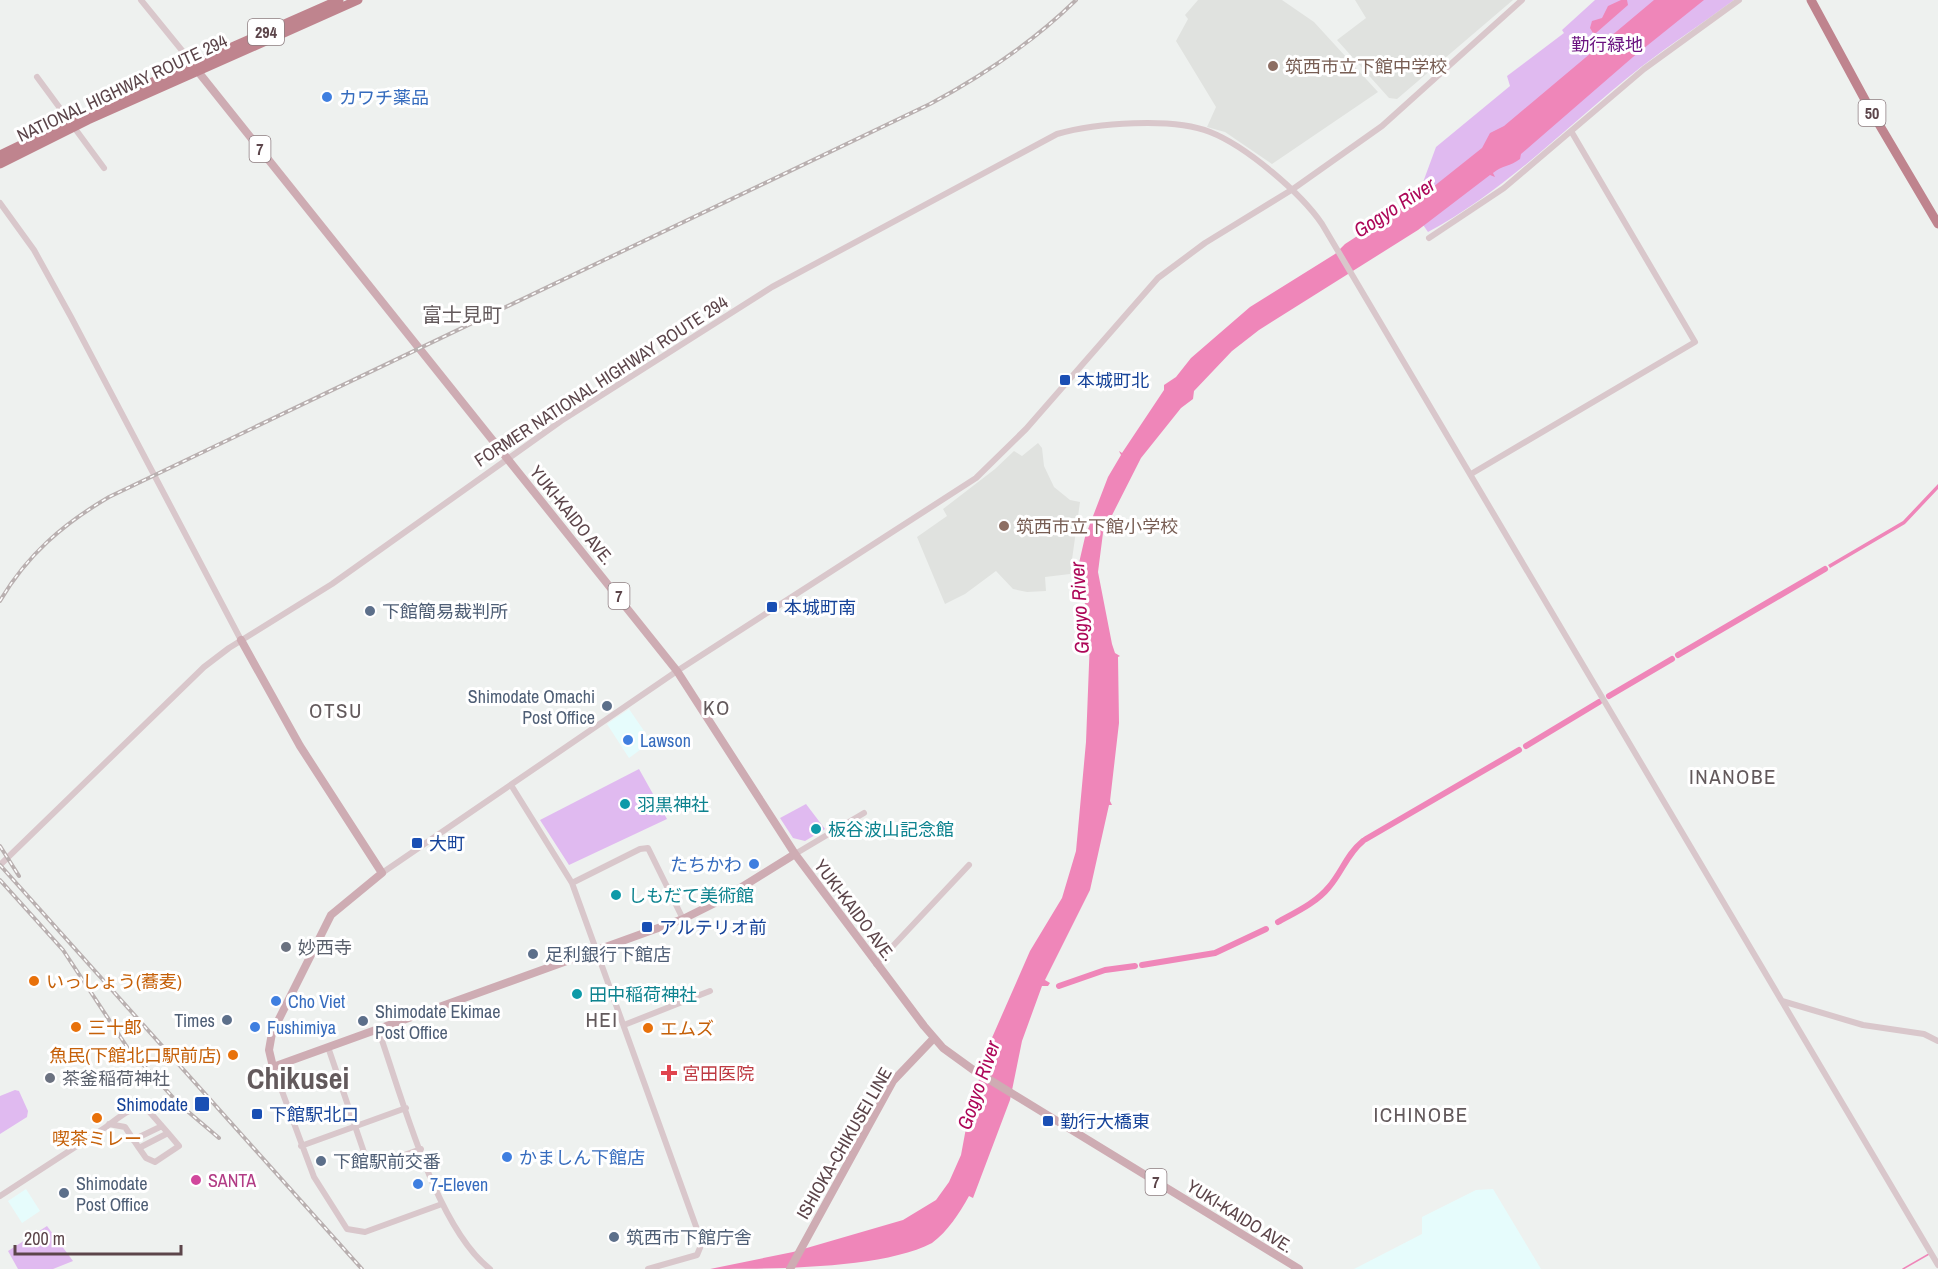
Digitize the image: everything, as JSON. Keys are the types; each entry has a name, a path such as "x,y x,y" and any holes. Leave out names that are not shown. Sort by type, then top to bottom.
{"highway":[{"name":"NATIONAL HIGHWAY ROUTE 294","path":"0,155 339,0"},
{"name":"NATIONAL HIGHWAY ROUTE 294","path":"195,67 358,0"},
{"name":"50","path":"1812,0 1870,109 1938,224"},
{"name":"NATIONAL HIGHWAY ROUTE 294","path":"0,164 71,123"}],"main road":[{"name":"YUKI-KAIDO AVE.","path":"195,67 677,670 795,854 934,1038 951,1055 974,1070 1299,1269"},
{"path":"241,640 300,746 381,873 331,915 272,1033 269,1050 273,1067 682,919 721,900 795,854"},
{"name":"ISHIOKA-CHIKUSEI LINE","path":"790,1269 893,1081 934,1038"}],"street":[{"name":"YUKI-KAIDO AVE.","path":"141,0 195,67"},
{"path":"381,873 677,670 976,478 1026,429 1158,278 1205,243 1293,189 1397,114 1522,0"},
{"path":"1429,238 1503,188 1644,69 1739,0"},
{"path":"37,76 104,168"},
{"name":"FORMER NATIONAL HIGHWAY ROUTE 294","path":"0,865 204,667 241,640 332,584 590,402 772,286 1057,134 1104,125 1152,124 1203,130 1220,137 1293,189 1310,207 1331,239 1938,1265"},
{"path":"1471,474 1695,342 1571,131"},
{"path":"0,203 30,244 71,317 241,640"},
{"path":"511,785 572,883 702,1243 697,1255 648,1269"},
{"path":"795,854 864,813"},
{"path":"572,883 640,849 648,848 682,919"},
{"path":"876,964 969,865"},
{"path":"624,1025 710,991"},
{"path":"1782,1001 1870,1026 1924,1034 1938,1041"},
{"path":"378,1029 442,1204 465,1244 490,1269"},
{"path":"328,1047 371,1166 421,1149"},
{"path":"273,1067 314,1177 343,1226 352,1231 365,1232 442,1204"},
{"path":"0,1196 109,1124 128,1112 145,1107 179,1146 155,1162 146,1158 125,1127 109,1124"},
{"path":"301,1146 406,1108"},
{"path":"125,1127 128,1112"},
{"path":"134,1140 162,1126"},
{"path":"139,1148 168,1133"}],"shaded area":[{"name":"筑西市立下館中学校","path":"1198,0 1282,0 1314,22 1378,92 1272,164 1225,132 1207,127 1216,107 1176,41 1188,19 1185,15"},
{"path":"1355,0 1513,0 1397,99 1389,98 1337,40 1366,18"},
{"name":"筑西市立下館小学校","path":"1038,443 1042,448 1044,466 1054,487 1070,500 1080,502 1070,574 1045,577 1046,591 1027,592 1013,589 996,571 965,594 945,604 917,537 947,516 943,509 995,469 1014,451 1022,456"},
{"path":"629,709 653,744 647,749 644,747 629,758 607,724"},
{"path":"26,1189 40,1211 22,1223 8,1201"},
{"path":"1493,1189 1541,1269 1354,1269 1422,1234 1422,1217 1476,1190"}],"green space":[{"name":"勤行緑地","path":"1595,0 1734,0 1641,67 1512,176 1457,215 1428,232 1406,200 1422,185 1436,147 1510,86 1507,76 1564,33 1562,30"},
{"path":"639,769 667,819 569,865 540,820"},
{"path":"806,804 825,829 805,841 793,838 780,818"},
{"path":"15,1090 19,1091 28,1111 27,1117 0,1134 0,1096"},
{"path":"47,1226 73,1261 53,1269 18,1269 8,1251"}],"water":[{"path":"1621,0 1627,0 1628,5 1596,33 1593,33 1590,28 1592,21 1602,18 1608,6"},
{"name":"Gogyo River","path":"1654,0 1704,0 1633,57 1521,154 1520,159 1493,173 1495,177 1490,175 1418,230 1259,330 1232,351 1194,391 1193,399 1181,408 1141,458 1103,533 1098,572 1112,644 1115,653 1120,656 1118,657 1119,723 1110,801 1112,805 1109,805 1090,890 1045,980 1050,983 1048,986 1042,986 1022,1041 1010,1100 973,1198 969,1196 953,1222 938,1238 911,1252 856,1263 825,1266 710,1269 793,1252 903,1220 936,1200 949,1182 961,1155 969,1112 991,1040 1030,951 1062,898 1076,851 1086,742 1090,639 1079,563 1085,537 1108,477 1121,455 1119,451 1122,453 1164,390 1164,385 1176,377 1191,358 1250,307 1335,254 1345,244 1433,187 1482,148 1490,133 1504,126"},
{"path":"1938,484 1938,489 1905,524 1830,568 1828,565 1903,521"}],"waterway":[{"path":"1678,655 1825,569"},
{"path":"1609,696 1672,659"},
{"path":"1526,746 1599,702"},
{"path":"1366,839 1519,750"},
{"path":"1278,922 1324,893 1363,841"},
{"path":"1142,965 1215,953 1266,929"},
{"path":"1059,986 1105,970 1135,966"},
{"path":"1903,1269 1929,1254"}],"railway":[{"path":"0,601 22,569 47,542 76,518 109,497 930,104 1007,57 1076,0"},
{"path":"0,846 19,876"},
{"path":"0,865 362,1269"},
{"path":"0,880 63,950 127,1047 179,1104 219,1138"}],"place":[{"name":"筑西市立下館中学校","path":"1273,66"},
{"name":"カワチ薬品","path":"327,97"},
{"name":"本城町北","path":"1065,380"},
{"name":"筑西市立下館小学校","path":"1004,526"},
{"name":"本城町南","path":"772,607"},
{"name":"下館簡易裁判所","path":"370,611"},
{"name":"Shimodate Omachi Post Office","path":"607,706"},
{"name":"Lawson","path":"628,740"},
{"name":"羽黒神社","path":"625,804"},
{"name":"板谷波山記念館","path":"816,829"},
{"name":"大町","path":"417,843"},
{"name":"たちかわ","path":"754,864"},
{"name":"しもだて美術館","path":"616,895"},
{"name":"アルテリオ前","path":"647,927"},
{"name":"妙西寺","path":"286,947"},
{"name":"足利銀行下館店","path":"533,954"},
{"name":"いっしょう(蕎麦)","path":"34,981"},
{"name":"田中稲荷神社","path":"577,994"},
{"name":"Cho Viet","path":"276,1001"},
{"name":"Times","path":"227,1020"},
{"name":"Shimodate Ekimae Post Office","path":"363,1021"},
{"name":"三十郎","path":"76,1027"},
{"name":"Fushimiya","path":"255,1027"},
{"name":"エムズ","path":"648,1028"},
{"name":"魚民(下館北口駅前店)","path":"233,1055"},
{"name":"宮田医院","path":"669,1073"},
{"name":"茶釜稲荷神社","path":"50,1078"},
{"name":"Shimodate","path":"202,1104"},
{"name":"下館駅北口","path":"257,1114"},
{"name":"喫茶ミレー","path":"97,1118"},
{"name":"勤行大橋東","path":"1048,1121"},
{"name":"かましん下館店","path":"507,1157"},
{"name":"下館駅前交番","path":"321,1161"},
{"name":"SANTA","path":"196,1180"},
{"name":"7-Eleven","path":"418,1184"},
{"name":"Shimodate Post Office","path":"64,1193"},
{"name":"筑西市下館庁舎","path":"614,1237"}],"district":[{"name":"富士見町","path":"462,314"},
{"name":"KO","path":"717,707"},
{"name":"OTSU","path":"336,710"},
{"name":"INANOBE","path":"1733,776"},
{"name":"HEI","path":"602,1019"},
{"name":"Chikusei","path":"298,1078"},
{"name":"ICHINOBE","path":"1421,1114"}]}
